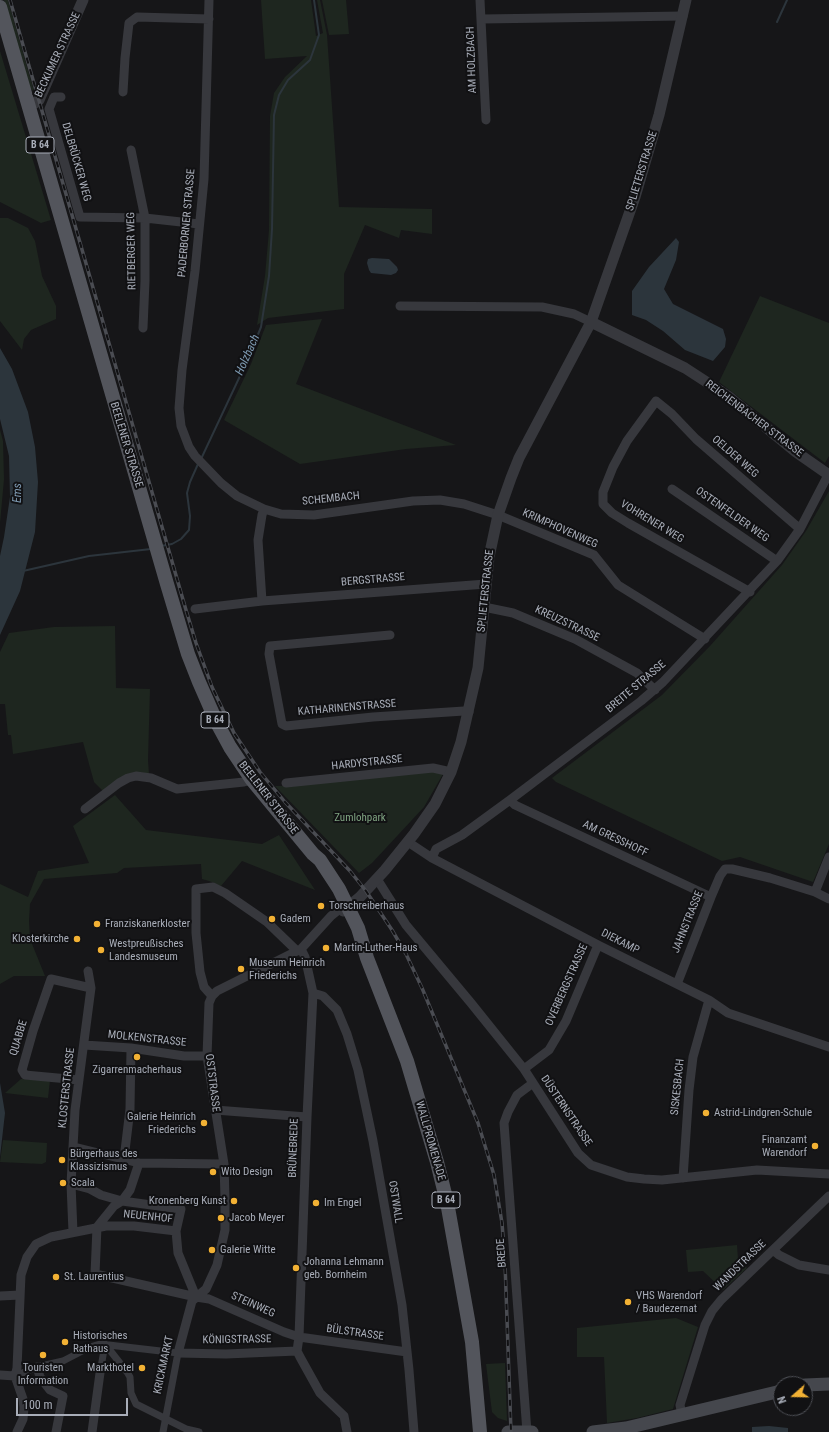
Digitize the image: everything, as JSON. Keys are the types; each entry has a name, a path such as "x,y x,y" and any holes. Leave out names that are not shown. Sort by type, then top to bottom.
{"main road":[{"name":"BEELENER STRASSE","path":"0,7 106,379 156,548 199,682 217,723 230,747 252,780 313,854 320,860 328,872 344,907"},
{"name":"WALLPROMENADE","path":"344,907 358,928 367,958 407,1061 437,1162 447,1202 472,1342 480,1432"},
{"path":"813,1385 829,1384"},
{"path":"593,1432 626,1428 773,1392"},
{"path":"508,1432 532,1432"}],"street":[{"name":"BECKUMER STRASSE","path":"29,106 39,100 83,0"},
{"name":"PADERBORNER STRASSE","path":"189,447 181,426 179,408 204,179 209,0"},
{"name":"AM HOLZBACH","path":"480,0 486,120"},
{"name":"SPLIETERSTRASSE","path":"344,907 360,897 408,842 435,804 451,772 469,712 478,668 489,557 498,516 519,458 591,322 635,197 659,115 686,0"},
{"path":"123,92 129,23 137,16 209,19"},
{"path":"482,19 683,16"},
{"name":"DELBRÜCKER WEG","path":"61,97 54,97 49,109 80,217 145,218 199,224"},
{"name":"RIETBERGER WEG","path":"131,150 145,218 143,328"},
{"path":"400,306 542,307 574,314 591,322"},
{"name":"REICHENBACHER STRASSE","path":"591,322 685,368 728,396 796,452 829,474"},
{"name":"OELDER WEG","path":"656,402 672,414 696,439 800,529"},
{"name":"VOHRENER WEG","path":"656,402 627,441 613,467 603,492 603,504 612,513 628,523 750,592"},
{"name":"SCHEMBACH","path":"189,447 204,466 237,496 264,509 281,514 314,514 413,501 440,500 464,504 498,516"},
{"name":"BREITE STRASSE","path":"432,858 436,849 462,835 655,690 750,592 777,561 800,529 829,474"},
{"name":"OSTENFELDER WEG","path":"672,489 777,561"},
{"path":"262,601 258,540 264,509"},
{"name":"KRIMPHOVENWEG","path":"498,516 594,555 618,585 705,639"},
{"name":"BERGSTRASSE","path":"195,609 262,601 486,584"},
{"name":"KREUZSTRASSE","path":"484,607 513,613 575,638 637,673 655,690"},
{"name":"KATHARINENSTRASSE","path":"390,635 270,646 269,654 282,724 286,726 464,711 469,712"},
{"name":"HARDYSTRASSE","path":"286,783 433,768 451,772"},
{"path":"85,809 119,783 136,776 151,778 177,788 252,780"},
{"name":"AM GRESSHOFF","path":"510,800 515,805 711,897"},
{"name":"DIEKAMP","path":"408,842 432,858 598,945 709,1000 728,1013 829,1047"},
{"path":"829,857 815,892 829,899"},
{"name":"SPLIETERSTRASSE","path":"344,907 383,867 392,860"},
{"name":"JAHNSTRASSE","path":"676,984 711,897 720,876 725,869 732,869 770,878 815,892"},
{"name":"DÜSTERNSTRASSE","path":"377,879 406,925 472,1003 524,1069 578,1153 592,1165 633,1178 662,1180 757,1170 829,1174"},
{"path":"299,950 267,922 225,893 213,887 196,889 196,933 200,972 204,987 212,996 217,991 299,950 316,932 344,907"},
{"name":"OVERBERGSTRASSE","path":"524,1069 549,1050 566,1021 598,945"},
{"name":"BRÜNEBREDE","path":"298,1351 313,993 305,957 299,950"},
{"name":"KLOSTERSTRASSE","path":"74,1232 71,1184 74,1147 74,1110 91,988 88,971"},
{"name":"QUABBE","path":"79,1080 25,1075 22,1070 33,1031 51,979 91,988"},
{"name":"OSTWALL","path":"313,993 323,996 337,1010 347,1034 358,1070 373,1141 402,1305 414,1432"},
{"name":"OSTSTRASSE","path":"196,1297 206,1289 217,1265 225,1230 226,1198 224,1164 207,1056 209,1003 212,996"},
{"name":"SISKESBACH","path":"683,1178 689,1090 694,1057 709,1000"},
{"name":"MOLKENSTRASSE","path":"84,1045 131,1048 184,1056 207,1056"},
{"path":"124,1159 130,1109 131,1048"},
{"name":"BREDE","path":"527,1432 504,1123 517,1095 533,1083"},
{"path":"215,1110 307,1117"},
{"path":"74,1147 139,1163 224,1164"},
{"path":"97,1227 114,1206 122,1201 130,1190 139,1163"},
{"path":"71,1184 90,1189 101,1195 122,1201 181,1209 176,1231"},
{"name":"WANDSTRASSE","path":"682,1415 680,1405 704,1325 712,1311 721,1300 829,1196"},
{"name":"NEUENHOF","path":"15,1376 17,1368 21,1275 26,1257 36,1244 51,1237 97,1227 134,1226 176,1231 178,1253 196,1297"},
{"name":"STEINWEG","path":"97,1227 95,1274 209,1299 284,1332 299,1337"},
{"path":"773,1250 779,1255 799,1264 829,1270"},
{"path":"0,1296 20,1295"},
{"name":"KRICKMARKT","path":"163,1432 178,1353 192,1301 196,1297"},
{"name":"BÜLSTRASSE","path":"299,1337 407,1352"},
{"path":"0,1375 15,1376 37,1367 70,1358 90,1347 100,1344 178,1353"},
{"path":"92,1432 105,1344"},
{"path":"105,1344 130,1377 131,1393 136,1404 186,1429 199,1432"},
{"path":"298,1351 320,1393 344,1416 347,1432"},
{"name":"KÖNIGSTRASSE","path":"178,1353 226,1354 298,1351"},
{"path":"37,1367 40,1377 50,1390 63,1396 56,1432"},
{"path":"15,1376 23,1399 24,1408 23,1419 17,1432"}],"green space":[{"path":"4,0 8,0 34,91 30,89"},
{"path":"261,0 311,0 316,36 323,33 317,0 320,0 327,35 339,207 432,209 432,234 401,230 399,238 365,225 344,274 344,309 268,318 257,325 265,276 269,230 270,116 274,93 285,77 307,56 265,59"},
{"path":"322,0 346,0 349,34 329,35"},
{"path":"0,51 51,220 41,223 0,202"},
{"path":"0,218 8,218 28,228 35,241 42,276 56,306 56,319 31,330 24,339 22,350 0,321"},
{"path":"760,296 829,323 829,456 825,463 719,382"},
{"path":"322,319 296,384 456,445 406,449 300,464 224,420 251,364 266,325"},
{"path":"0,430 3,441 4,479 0,523"},
{"path":"829,491 829,844 813,882 740,857 722,861 556,782 552,778 662,695 710,646 782,565 806,531"},
{"path":"115,626 116,688 150,689 149,775 136,774 104,792 94,782 83,742 13,754 11,735 8,735 5,704 0,704 0,652 9,633 54,627"},
{"name":"Zumlohpark","path":"433,770 443,774 424,807 372,863 359,873 275,786 288,786"},
{"path":"115,795 146,830 262,844 279,835 315,890 242,861 221,886 202,879 201,864 124,868 117,873 44,879 30,904 29,921 30,939 45,976 14,976 0,984 0,884 28,897 38,871 89,863 73,826"},
{"path":"21,1079 50,1080 48,1098 5,1093"},
{"path":"3,1140 47,1143 46,1162 42,1164 0,1162"},
{"path":"737,1245 738,1259 747,1268 723,1290 703,1271 688,1272 686,1250"},
{"path":"676,1318 698,1327 673,1409 637,1418 607,1423 604,1357 577,1357 577,1328"},
{"path":"505,1363 507,1421 498,1418 492,1412 486,1364"}],"water":[{"path":"676,238 679,242 676,260 664,289 673,304 723,329 726,339 725,347 713,361 685,350 663,331 646,320 632,315 632,291 649,267"},
{"path":"368,259 389,259 398,270 396,273 391,275 371,273 367,263"},
{"name":"Ems","path":"0,348 12,369 28,412 35,447 38,482 35,532 20,591 0,635 0,556 10,497 9,456 0,419"},
{"path":"0,1083 5,1113 0,1157"},
{"path":"769,1426 788,1428 788,1432 752,1432 752,1427"}],"waterway":[{"name":"Holzbach","path":"201,459 248,359 261,327 269,276 272,229 274,115 279,95 288,80 310,60 319,35 314,0"},
{"path":"777,22 787,0"},
{"name":"Holzbach","path":"161,546 172,544 181,539 189,530 190,516 187,493 198,464"},
{"name":"Holzbach","path":"23,571 89,556 151,549"}],"railway":[{"path":"10,0 186,610 212,687 234,733 260,772 285,802 350,871 366,891 392,930 406,954 422,988 478,1123 494,1175 502,1223 505,1263 511,1432"}],"place":[{"name":"Torschreiberhaus","path":"321,906"},
{"name":"Gadem","path":"272,919"},
{"name":"Franziskanerkloster","path":"97,924"},
{"name":"Klosterkirche","path":"77,939"},
{"name":"Martin-Luther-Haus","path":"326,948"},
{"name":"Westpreußisches Landesmuseum","path":"101,950"},
{"name":"Museum Heinrich Friederichs","path":"241,969"},
{"name":"Zigarrenmacherhaus","path":"137,1057"},
{"name":"Astrid-Lindgren-Schule","path":"706,1113"},
{"name":"Galerie Heinrich Friederichs","path":"204,1123"},
{"name":"Finanzamt Warendorf","path":"815,1146"},
{"name":"Bürgerhaus des Klassizismus","path":"62,1160"},
{"name":"Wito Design","path":"213,1172"},
{"name":"Scala","path":"63,1183"},
{"name":"Kronenberg Kunst","path":"234,1201"},
{"name":"Im Engel","path":"316,1203"},
{"name":"Jacob Meyer","path":"221,1218"},
{"name":"Galerie Witte","path":"212,1250"},
{"name":"Johanna Lehmann geb. Bornheim","path":"296,1268"},
{"name":"St. Laurentius","path":"56,1277"},
{"name":"VHS Warendorf / Baudezernat","path":"628,1302"},
{"name":"Historisches Rathaus","path":"65,1342"},
{"name":"Touristen Information","path":"43,1355"},
{"name":"Markthotel","path":"142,1368"}]}
